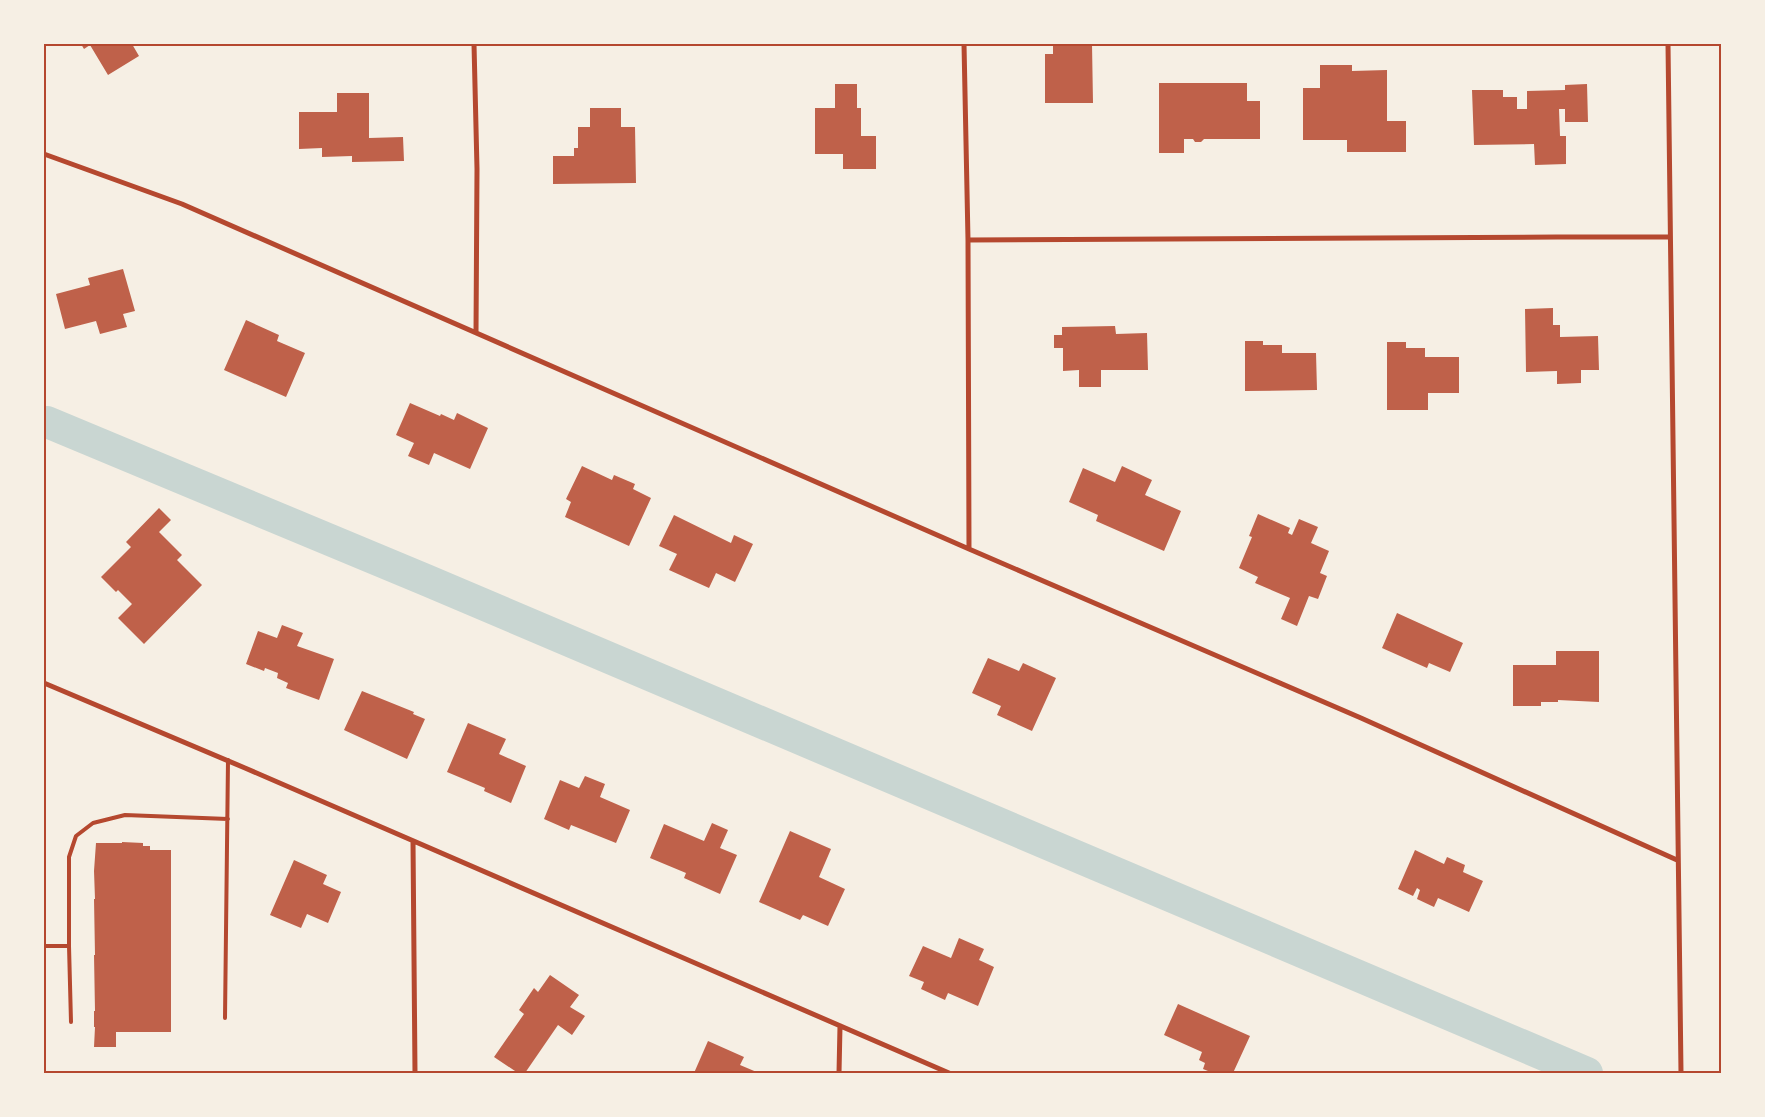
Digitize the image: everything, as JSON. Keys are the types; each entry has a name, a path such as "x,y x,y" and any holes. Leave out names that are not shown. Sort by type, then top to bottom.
{"street":[{"path":"474,44 476,333"},
{"path":"964,44 968,240 969,549"},
{"path":"1668,44 1681,1073"},
{"path":"44,154 182,204 969,549 1361,718 1677,860"},
{"path":"968,240 1670,237"},
{"path":"44,683 228,760 949,1073"},
{"path":"413,841 415,1073"},
{"path":"839,1073 840,1026"}],"lane":[{"path":"226,1018 228,760"},
{"path":"71,1022 69,857 76,836 93,823 125,814 228,819"},
{"path":"44,946 69,946"}],"building":[{"path":"81,44 132,44 139,56 108,75 90,45 84,49"},
{"path":"1053,44 1092,44 1093,103 1045,103 1045,54 1053,54"},
{"path":"1320,65 1352,65 1352,71 1387,70 1387,121 1406,121 1406,152 1347,152 1347,140 1303,140 1303,88 1320,88"},
{"path":"1159,83 1247,83 1247,101 1260,101 1260,139 1204,139 1201,142 1195,142 1193,139 1184,139 1184,153 1159,153"},
{"path":"835,84 857,84 857,108 861,108 861,136 876,136 876,169 843,169 843,154 815,154 815,108 835,108"},
{"path":"1587,84 1588,122 1565,122 1565,109 1559,109 1560,136 1566,136 1566,164 1535,165 1534,144 1474,145 1472,90 1503,90 1503,97 1517,97 1517,109 1527,109 1527,91 1565,90 1565,85"},
{"path":"337,93 369,93 369,138 403,137 404,161 352,162 352,156 322,157 322,148 299,149 299,112 337,112"},
{"path":"590,108 621,108 621,127 635,127 636,183 553,184 553,156 574,156 574,148 578,148 578,127 590,127"},
{"path":"123,269 135,311 123,314 127,327 100,334 96,321 65,329 56,294 90,285 88,278"},
{"path":"1553,308 1553,325 1560,325 1560,337 1598,336 1599,370 1581,370 1581,383 1557,384 1557,371 1526,372 1525,309"},
{"path":"246,320 279,335 277,341 305,353 286,397 224,370"},
{"path":"1115,326 1116,334 1147,333 1148,370 1101,370 1101,387 1079,387 1079,370 1063,371 1063,348 1054,348 1054,335 1062,335 1062,327"},
{"path":"1245,341 1263,341 1263,345 1282,345 1282,353 1316,353 1317,390 1245,391"},
{"path":"1387,342 1406,342 1406,348 1425,348 1425,357 1459,357 1459,393 1428,393 1428,410 1387,410"},
{"path":"410,403 454,420 457,413 488,428 470,469 434,453 429,465 408,456 414,443 396,435"},
{"path":"582,466 612,480 614,475 635,484 633,489 651,498 629,546 565,517 571,502 566,499"},
{"path":"1122,466 1152,480 1145,495 1181,511 1164,551 1096,521 1098,515 1069,502 1083,468 1115,482"},
{"path":"159,508 171,520 159,532 182,555 177,560 202,585 144,644 118,618 132,604 101,577 131,547 126,542"},
{"path":"1258,514 1290,528 1288,533 1292,535 1299,519 1318,527 1311,543 1329,551 1320,573 1327,576 1318,599 1309,596 1297,626 1281,619 1290,598 1255,583 1258,577 1239,568 1252,537 1249,536"},
{"path":"674,515 731,543 734,535 753,544 735,582 716,573 709,588 669,570 677,554 659,546"},
{"path":"1397,613 1463,643 1450,672 1429,663 1427,668 1382,648"},
{"path":"282,625 303,633 297,646 334,659 319,700 286,688 288,683 277,678 278,673 265,668 264,671 246,664 258,631 277,638"},
{"path":"1556,651 1599,651 1599,702 1558,700 1558,702 1541,702 1541,706 1513,706 1513,665 1556,665"},
{"path":"988,658 1019,671 1023,663 1056,678 1032,731 997,715 1001,706 972,693"},
{"path":"362,691 414,712 413,714 425,719 407,759 344,730"},
{"path":"468,723 506,739 499,754 526,766 511,803 484,791 485,788 447,772"},
{"path":"585,776 605,784 600,797 630,810 616,843 571,825 569,830 544,819 560,780 579,788"},
{"path":"712,823 728,830 720,848 737,855 720,894 684,878 686,873 650,858 664,824 704,841"},
{"path":"790,831 831,849 819,877 845,889 828,926 803,915 800,920 759,902"},
{"path":"96,843 143,843 143,846 150,846 150,850 171,850 171,1032 116,1032 116,1047 94,1047 94,871"},
{"path":"1415,850 1444,864 1447,857 1465,865 1463,872 1483,881 1469,912 1438,898 1434,907 1417,899 1420,890 1417,888 1413,896 1398,889"},
{"path":"294,860 327,875 323,884 341,892 328,923 307,914 301,928 270,915"},
{"path":"959,938 984,949 979,960 994,967 978,1006 948,993 945,1000 921,989 924,982 909,976 923,946 951,958"},
{"path":"550,975 579,995 570,1007 585,1016 572,1035 558,1025 525,1073 518,1073 494,1057 524,1014 519,1010 534,988 538,992"},
{"path":"1178,1004 1250,1036 1233,1073 1213,1073 1203,1069 1205,1063 1199,1060 1202,1052 1164,1035"},
{"path":"708,1041 744,1057 740,1065 759,1073 694,1073"}],"waterway":[{"path":"47,422 426,580 1587,1073"}]}
